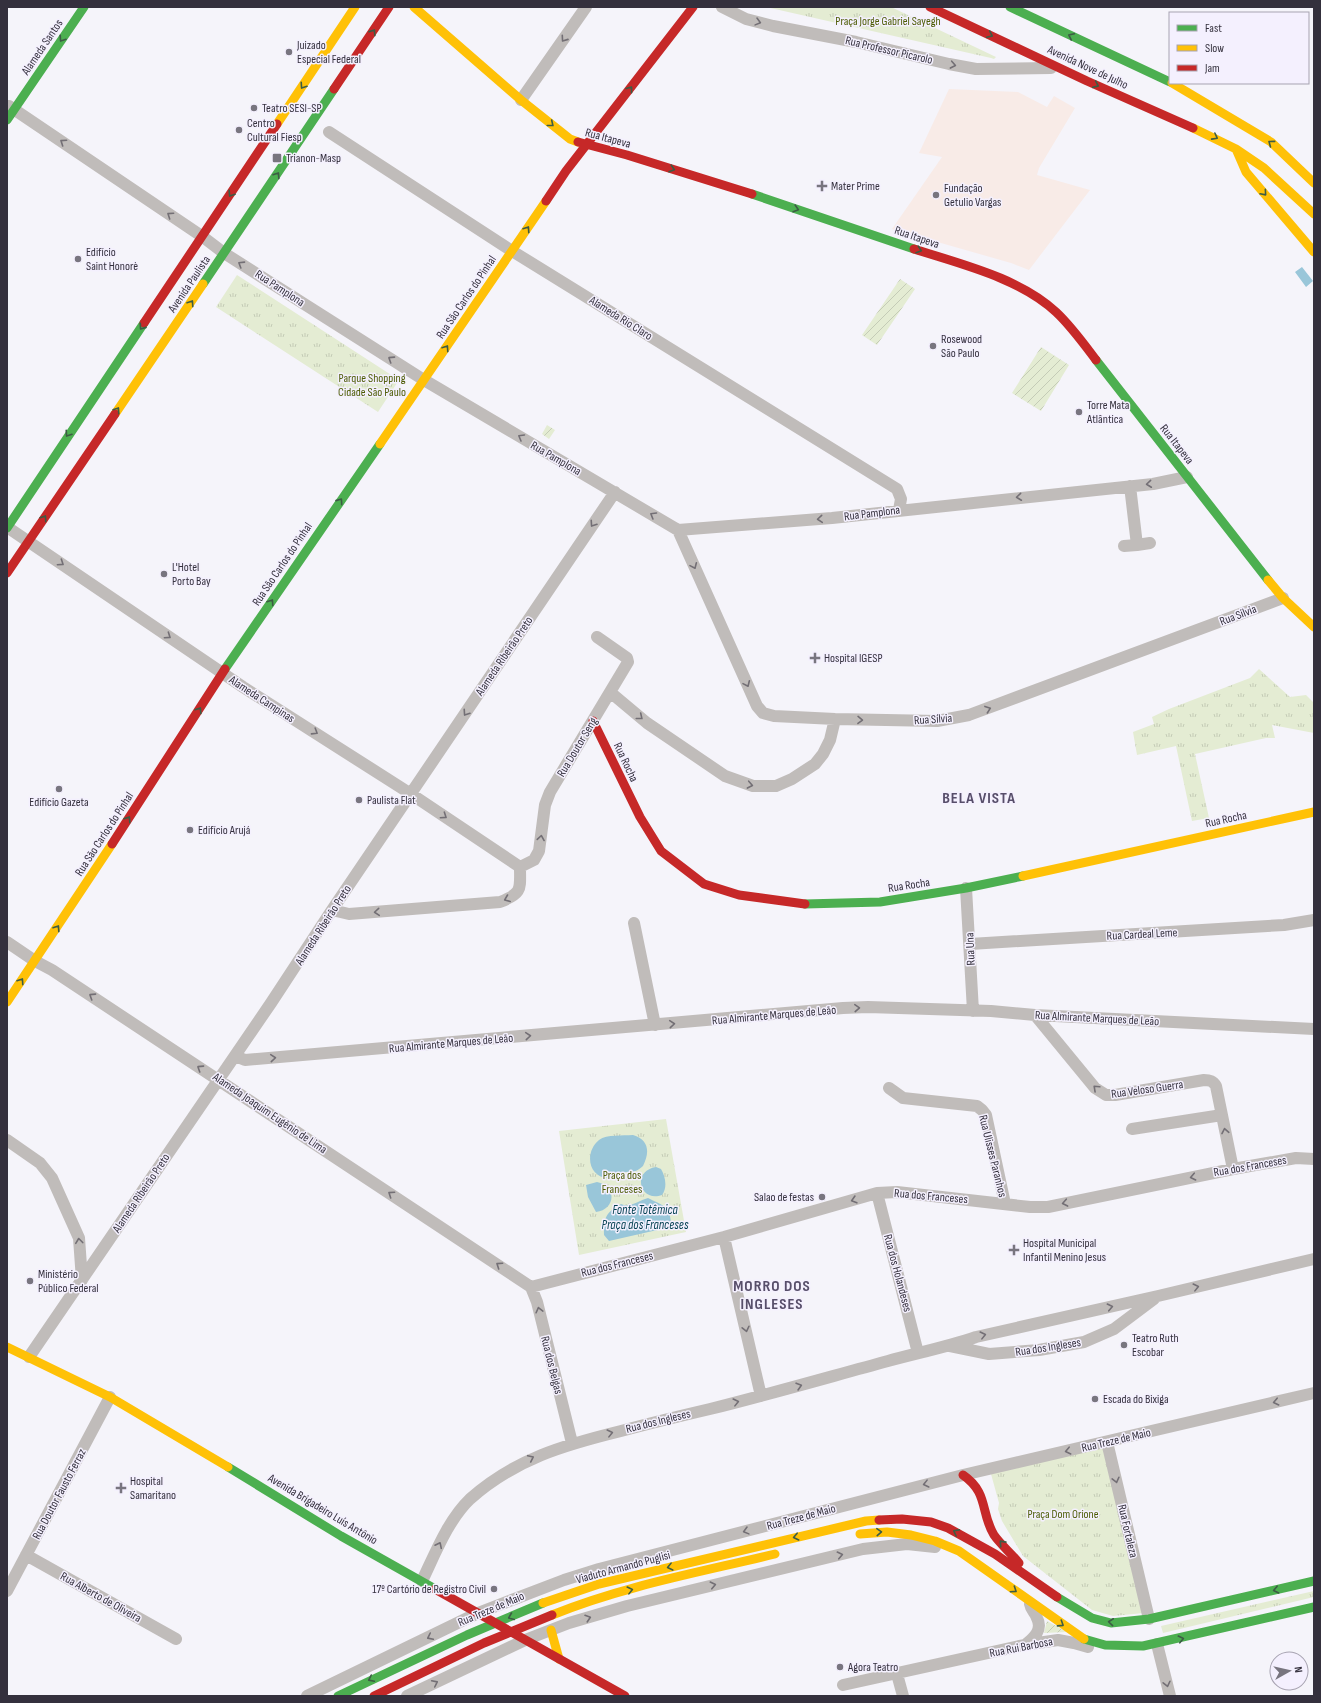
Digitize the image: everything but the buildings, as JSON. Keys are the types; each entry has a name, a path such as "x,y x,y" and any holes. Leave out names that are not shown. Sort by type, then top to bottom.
{"main road":[{"name":"Alameda Santos","path":"7,120 11,107 84,7"},
{"name":"Avenida Paulista","path":"7,527 203,237 355,7"},
{"name":"Avenida Paulista","path":"7,573 389,7"},
{"name":"Rua Itapeva","path":"414,7 521,100 570,139 586,145 627,155 802,210 1023,288 1056,312 1093,356 1250,558 1283,598 1314,627"},
{"name":"Rua São Carlos do Pinhal","path":"7,1002 223,673 317,533 424,380 566,171 693,7"},
{"name":"Avenida Nove de Julho","path":"930,7 1060,68 1210,135 1236,149 1264,168 1314,214"},
{"name":"Avenida Nove de Julho","path":"1010,7 1169,82"},
{"name":"Avenida Nove de Julho","path":"1173,84 1247,126 1284,153 1314,183"},
{"path":"1236,149 1246,172 1314,252"},
{"path":"1300,169 1314,172"},
{"name":"Rua Rocha","path":"593,720 626,791 661,851 704,884 739,895 760,899 812,905 880,902 966,888 1314,812"},
{"name":"Avenida Brigadeiro Luís Antônio","path":"7,1347 110,1397 284,1500 341,1536 625,1696"},
{"path":"963,1475 971,1479 978,1488 993,1534 1018,1562 1025,1574 1092,1618 1111,1623 1149,1619 1314,1581"},
{"name":"Viaduto Armando Puglisi","path":"338,1696 440,1647 574,1592 599,1584 866,1521 902,1519 931,1522 948,1528 975,1542 1025,1574"},
{"path":"854,1535 878,1531 898,1532 938,1541 959,1551 1082,1638 1105,1645 1142,1646"},
{"name":"Viaduto Armando Puglisi","path":"374,1696 484,1643 579,1604 620,1592 785,1552"},
{"name":"Rua Rui Barbosa","path":"1142,1646 1157,1644 1314,1608"},
{"path":"551,1630 559,1660"}],"street":[{"path":"521,100 586,7"},
{"name":"Rua Professor Picarolo","path":"722,7 746,19 773,26 856,42 976,69 1060,68"},
{"path":"1037,7 1043,23"},
{"name":"Rua Pamplona","path":"11,107 203,237 224,253 424,380 678,530 832,518 1154,484 1187,477"},
{"name":"Alameda Rio Claro","path":"329,132 512,251 897,489 901,499 899,510"},
{"path":"1130,486 1137,545"},
{"name":"Alameda Ribeirão Preto","path":"29,1357 219,1080 332,910 615,492"},
{"name":"Alameda Campinas","path":"7,527 223,673 411,794 520,867"},
{"name":"Rua Sílvia","path":"678,530 757,706 763,713 774,716 938,721 969,715 1283,598"},
{"path":"1124,546 1150,543"},
{"name":"Rua Doutor Seng","path":"520,867 534,860 539,851 545,805 550,792 628,662 628,660 597,637"},
{"path":"610,692 652,726 725,776 753,786 776,786 792,779 810,768 823,754 830,740 835,719"},
{"path":"332,910 348,914 500,902 513,897 521,886 520,867"},
{"name":"Rua Una","path":"966,888 973,1011"},
{"name":"Rua Cardeal Leme","path":"970,944 1284,925 1314,920"},
{"path":"634,923 655,1025"},
{"name":"Alameda Joaquim Eugênio de Lima","path":"7,942 52,970 531,1287"},
{"name":"Rua Almirante Marques de Leão","path":"235,1056 245,1060 868,1007 1314,1029"},
{"name":"Rua Veloso Guerra","path":"1035,1015 1099,1092 1106,1095 1115,1095 1209,1080 1216,1086 1233,1169"},
{"name":"Rua Ulisses Paranhos","path":"889,1088 903,1098 977,1106 982,1110 986,1115 1004,1204"},
{"path":"1132,1129 1222,1114"},
{"path":"7,1140 40,1163 52,1178 79,1238 82,1280"},
{"name":"Rua dos Franceses","path":"531,1287 724,1237 877,1193 897,1192 1030,1207 1048,1207 1233,1169 1296,1158 1314,1159"},
{"name":"Rua dos Holandeses","path":"877,1193 918,1352"},
{"path":"724,1237 761,1396"},
{"name":"Rua dos Ingleses","path":"422,1581 446,1531 469,1500 492,1481 513,1467 534,1457 572,1443 761,1396 918,1352 950,1346 1002,1330 1158,1296 1314,1259"},
{"name":"Rua dos Belgas","path":"531,1287 537,1302 572,1443"},
{"name":"Rua dos Ingleses","path":"950,1346 989,1354 1033,1351 1084,1342 1114,1329 1158,1296"},
{"name":"Rua Treze de Maio","path":"307,1696 478,1613 542,1588 599,1569 963,1475 1314,1393"},
{"name":"Rua Doutor Fausto Ferraz","path":"7,1591 110,1397"},
{"name":"Rua Fortaleza","path":"1107,1442 1149,1619"},
{"path":"407,1696 525,1640 570,1623 627,1606 863,1550 907,1544 959,1551"},
{"name":"Rua Alberto de Oliveira","path":"26,1555 176,1639"},
{"path":"542,1588 542,1604 546,1613 553,1619 570,1623"},
{"path":"510,1600 535,1612 551,1630"},
{"path":"1024,1645 1035,1637 1040,1626 1037,1618 1031,1610 1030,1601"},
{"path":"445,1629 465,1631 473,1637 475,1645 473,1656 463,1670"},
{"name":"Rua Rui Barbosa","path":"843,1686 1024,1645 1058,1640 1111,1653 1134,1652 1142,1646"},
{"path":"1157,1644 1170,1696"},
{"path":"898,1674 903,1696"}],"shaded area":[{"path":"949,89 1018,92 1047,107 1054,96 1075,108 1039,168 1037,175 1090,190 1029,270 1011,263 892,229 942,157 919,153"}],"green space":[{"name":"Praça Jorge Gabriel Sayegh","path":"766,7 891,7 996,57 994,59"},
{"name":"Parque Shopping Cidade São Paulo","path":"237,275 399,380 378,412 216,307"},
{"path":"900,279 915,289 877,345 862,335"},
{"path":"1041,347 1069,365 1041,411 1012,393"},
{"path":"547,425 555,430 549,439 542,434"},
{"path":"1259,669 1290,697 1306,695 1314,703 1314,733 1272,725 1275,738 1266,738 1195,754 1209,818 1192,821 1176,746 1137,755 1133,732 1154,724 1152,717 1250,678"},
{"name":"Praça dos Franceses","path":"666,1119 686,1232 579,1255 559,1131"},
{"name":"Praça Dom Orione","path":"1103,1447 1144,1613 1113,1616 1092,1610 1023,1556 1002,1521 998,1509 999,1503 991,1474"},
{"path":"1314,1591 1314,1597 1163,1633 1161,1626"},
{"path":"1047,1621 1067,1632 1044,1633"}],"water":[{"path":"1302,267 1313,281 1306,287 1295,272"},
{"name":"Fonte Totêmica Praça dos Franceses","path":"633,1135 642,1140 647,1147 647,1156 643,1166 632,1172 624,1172 611,1178 603,1177 593,1170 590,1158 591,1151 599,1140 606,1137"},
{"name":"Fonte Totêmica Praça dos Franceses","path":"656,1167 661,1169 664,1175 665,1189 662,1195 648,1195 641,1186 641,1180 643,1174"},
{"name":"Fonte Totêmica Praça dos Franceses","path":"597,1182 604,1184 608,1188 612,1198 607,1207 596,1212 588,1197 586,1185"},
{"name":"Fonte Totêmica Praça dos Franceses","path":"648,1198 667,1209 671,1223 666,1228 609,1241 604,1235 606,1216 621,1204 631,1205"}],"traffic: fast":[{"path":"7,120 84,7"},
{"path":"1010,7 1169,82"},
{"path":"203,284 334,89"},
{"path":"752,194 914,249"},
{"path":"7,528 144,323"},
{"path":"1096,360 1268,580"},
{"path":"225,669 380,444"},
{"path":"805,904 880,902 966,888 1023,876"},
{"path":"228,1467 341,1536 435,1589"},
{"path":"1057,1597 1092,1618 1111,1623 1149,1619 1314,1581"},
{"path":"338,1696 467,1635 543,1603"},
{"path":"1084,1639 1105,1645 1143,1646 1314,1607"}],"traffic: slow":[{"path":"277,124 355,7"},
{"path":"414,7 521,100 570,139 578,142"},
{"path":"1174,84 1271,142 1314,183"},
{"path":"1193,128 1236,149 1264,168 1314,214"},
{"path":"1236,149 1246,172 1314,252"},
{"path":"380,444 546,201"},
{"path":"115,414 203,284"},
{"path":"1268,580 1283,598 1314,627"},
{"path":"1023,876 1314,812"},
{"path":"7,1002 112,844"},
{"path":"7,1347 110,1397 228,1467"},
{"path":"543,1603 599,1584 866,1521 879,1520"},
{"path":"860,1534 887,1532 911,1535 935,1541 959,1551 1084,1639"},
{"path":"552,1615 634,1588 775,1554"},
{"path":"551,1630 559,1659"}],"traffic: jam":[{"path":"334,89 389,7"},
{"path":"546,201 566,171 693,7"},
{"path":"930,7 1087,81 1193,128"},
{"path":"144,323 277,124"},
{"path":"578,142 627,155 752,194"},
{"path":"914,249 989,273 1025,290 1041,300 1062,317 1096,360"},
{"path":"7,573 115,414"},
{"path":"112,844 225,669"},
{"path":"593,721 640,817 661,851 704,884 739,895 805,904"},
{"path":"963,1475 971,1482 981,1496 987,1518 994,1535 1019,1563"},
{"path":"879,1520 902,1519 931,1522 948,1528 995,1554 1057,1597"},
{"path":"435,1589 625,1696"},
{"path":"374,1696 484,1643 552,1615"}],"place":[{"name":"Juizado Especial Federal","path":"289,52"},
{"name":"Teatro SESI-SP","path":"254,108"},
{"name":"Centro Cultural Fiesp","path":"239,130"},
{"name":"Trianon-Masp","path":"277,158"},
{"name":"Mater Prime","path":"822,186"},
{"name":"Fundação Getulio Vargas","path":"936,195"},
{"name":"Edifício Saint Honorè","path":"78,259"},
{"name":"Rosewood São Paulo","path":"933,346"},
{"name":"Torre Mata Atlântica","path":"1079,412"},
{"name":"L'Hotel Porto Bay","path":"164,574"},
{"name":"Hospital IGESP","path":"815,658"},
{"name":"Edifício Gazeta","path":"59,789"},
{"name":"Paulista Flat","path":"359,800"},
{"name":"Edifício Arujá","path":"190,830"},
{"name":"Salao de festas","path":"822,1197"},
{"name":"Hospital Municipal Infantil Menino Jesus","path":"1014,1250"},
{"name":"Ministério Público Federal","path":"30,1281"},
{"name":"Teatro Ruth Escobar","path":"1124,1345"},
{"name":"Escada do Bixiga","path":"1095,1399"},
{"name":"Hospital Samaritano","path":"121,1488"},
{"name":"17º Cartório de Registro Civil","path":"494,1589"},
{"name":"Agora Teatro","path":"840,1667"}],"district":[{"name":"BELA VISTA","path":"979,797"},
{"name":"MORRO DOS INGLESES","path":"772,1294"}]}
